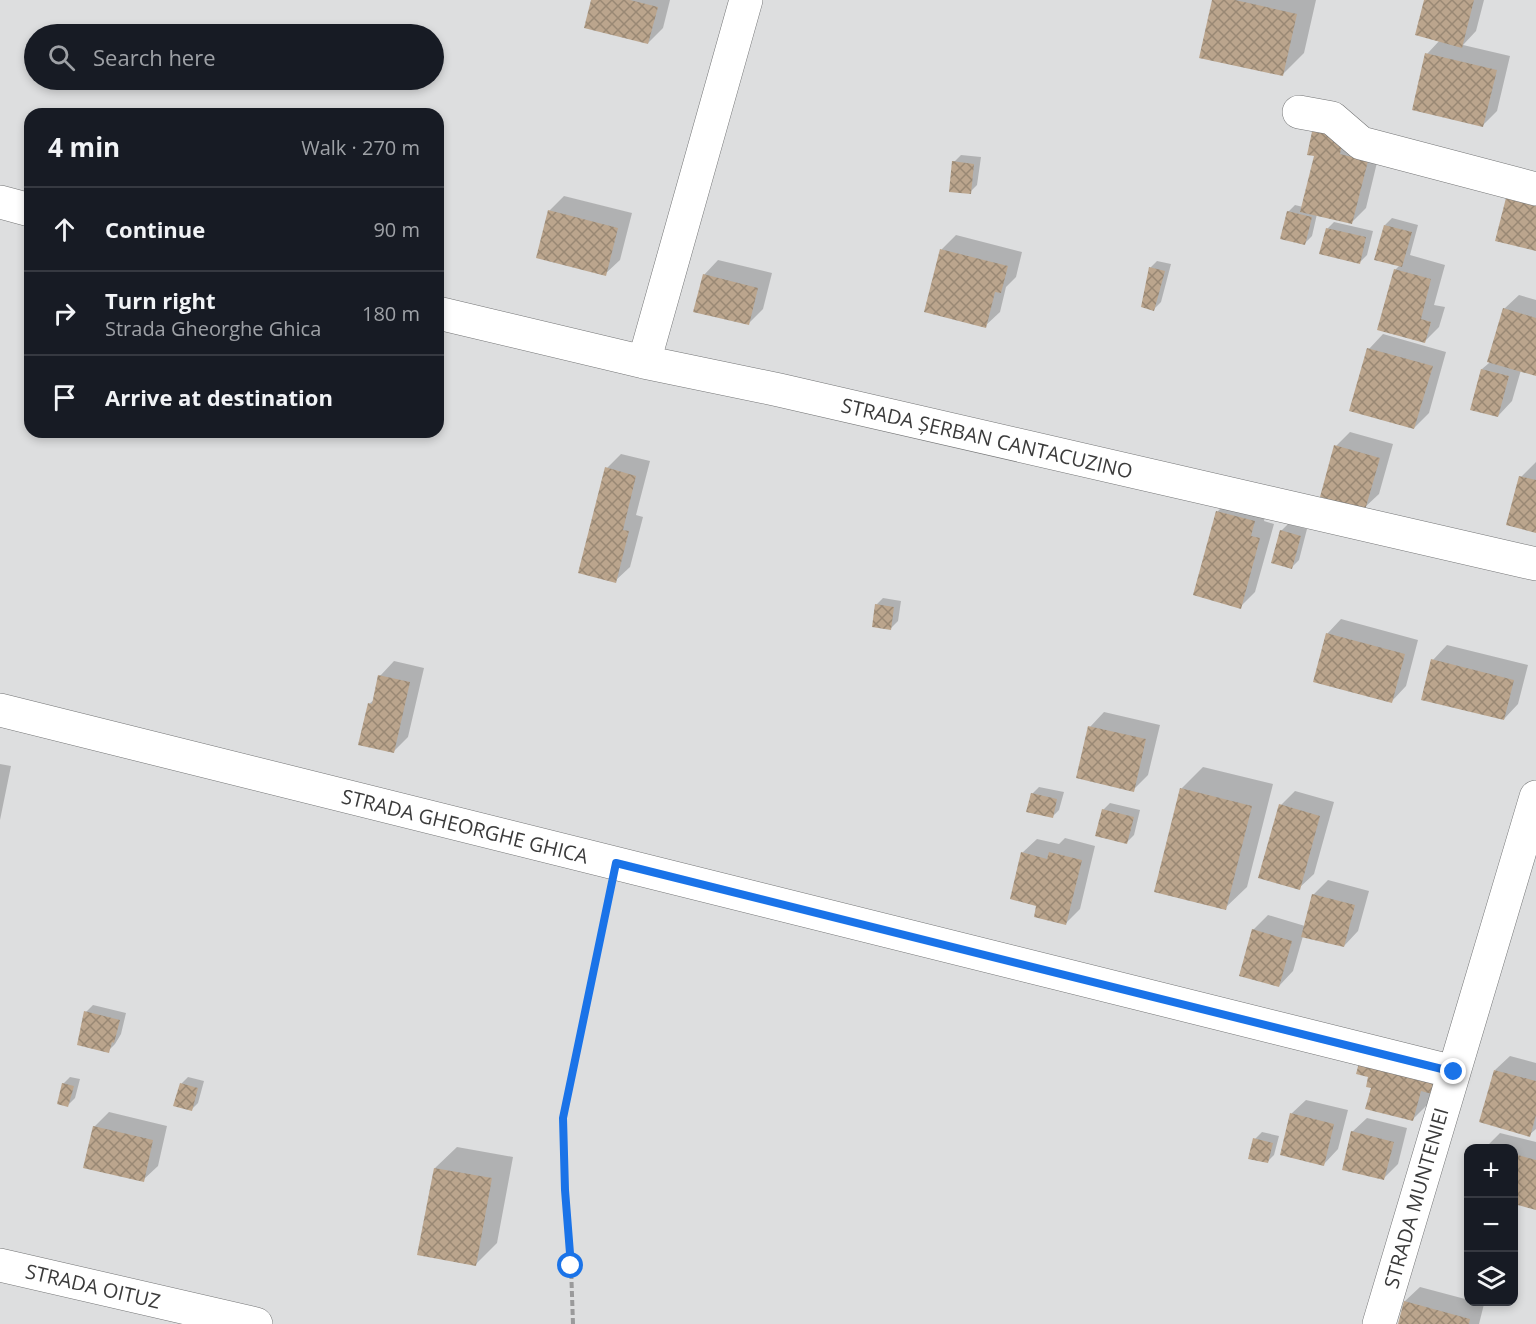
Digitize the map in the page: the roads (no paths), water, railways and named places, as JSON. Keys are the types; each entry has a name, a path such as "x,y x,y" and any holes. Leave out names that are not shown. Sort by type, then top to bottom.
{"street":[{"path":"644,362 746,0"},
{"path":"1299,112 1332,118 1361,143 1536,189"},
{"path":"0,202 24,208"},
{"name":"STRADA ȘERBAN CANTACUZINO","path":"444,314 644,362 779,390 1536,564"},
{"name":"STRADA GHEORGHE GHICA","path":"0,711 1454,1072"},
{"name":"STRADA MUNTENIEI","path":"1379,1324 1536,797"},
{"name":"STRADA OITUZ","path":"0,1265 256,1324"}]}
